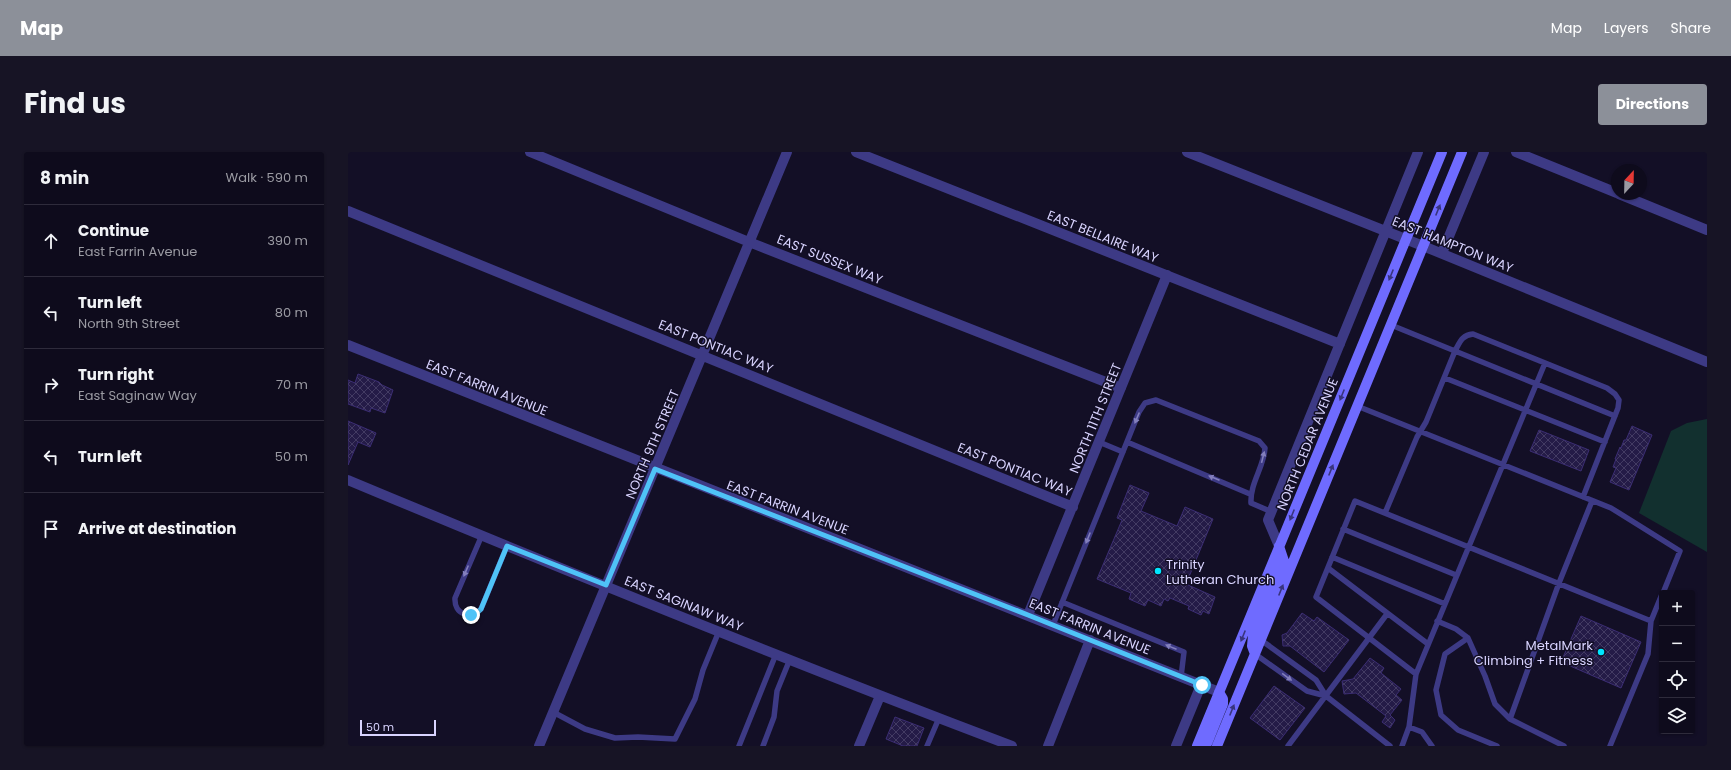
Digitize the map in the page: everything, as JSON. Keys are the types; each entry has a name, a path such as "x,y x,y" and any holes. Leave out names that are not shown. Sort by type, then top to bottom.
{"main road":[{"name":"NORTH CEDAR AVENUE","path":"1197,746 1442,152"},
{"path":"1217,746 1462,152"},
{"path":"1255,654 1252,646 1253,635 1284,561 1279,546"},
{"path":"1206,746 1223,704 1223,699 1219,692"}],"street":[{"name":"EAST SUSSEX WAY","path":"530,152 749,242 1121,388"},
{"name":"NORTH 9TH STREET","path":"539,746 787,152"},
{"name":"EAST BELLAIRE WAY","path":"856,152 1340,344"},
{"name":"EAST HAMPTON WAY","path":"1187,152 1406,239 1707,362"},
{"path":"1279,546 1270,516 1418,152"},
{"path":"1442,254 1484,152"},
{"path":"1516,152 1611,191"},
{"path":"1633,200 1707,230"},
{"name":"EAST PONTIAC WAY","path":"348,211 1073,507"},
{"name":"NORTH 11TH STREET","path":"1028,615 1167,275"},
{"name":"EAST FARRIN AVENUE","path":"348,344 655,469 1028,615 1219,692"},
{"name":"EAST SAGINAW WAY","path":"348,480 482,536 880,696 1012,746"},
{"path":"1048,746 1090,640"},
{"path":"1176,746 1202,685"},
{"path":"859,746 880,696"}],"lane":[{"path":"1390,325 1615,416"},
{"path":"1385,513 1445,378 1455,351 1461,340 1466,335 1473,334 1607,388 1615,394 1619,400 1615,416 1583,497"},
{"path":"1402,746 1409,727 1416,674 1545,363"},
{"path":"1445,378 1605,442"},
{"path":"1053,625 1139,412 1145,403 1156,400 1259,441 1265,448 1265,456 1250,494 1251,503 1270,516"},
{"path":"1357,406 1421,430 1611,508 1680,551 1664,590"},
{"path":"1099,442 1123,452"},
{"path":"1127,442 1250,494"},
{"path":"1510,718 1559,583 1592,500"},
{"path":"1416,674 1316,597 1355,501 1651,621"},
{"path":"1343,529 1456,576"},
{"path":"482,536 455,598 457,609 462,614 471,615 477,613 481,609 507,546"},
{"path":"1332,557 1445,604"},
{"path":"1328,568 1428,644"},
{"path":"1610,746 1648,654 1651,621 1659,601"},
{"path":"1062,602 1184,652 1181,677"},
{"path":"1288,746 1388,614"},
{"path":"1437,621 1456,628 1468,638 1485,676 1495,704 1510,718 1564,746"},
{"path":"553,712 586,729 615,738 638,737 675,739 695,699 703,670 719,631"},
{"path":"1468,638 1445,654 1436,690 1440,715 1458,730 1497,746"},
{"path":"1261,640 1316,680 1326,696 1390,746"},
{"path":"739,746 776,654"},
{"path":"1255,654 1307,691 1326,696"},
{"path":"763,746 774,717 777,691 790,659"},
{"path":"927,746 939,718"},
{"path":"1409,727 1422,732 1432,746"}],"green space":[{"path":"1707,419 1707,552 1639,513 1671,431 1687,423"}],"building":[{"path":"358,374 379,382 393,390 385,413 371,408 370,412 348,404 348,380 355,383"},
{"path":"348,421 376,433 370,447 358,442 348,465"},
{"path":"1632,426 1652,435 1629,490 1610,482 1616,468 1613,467 1615,459"},
{"path":"1539,430 1589,450 1581,471 1530,451"},
{"path":"1130,485 1149,493 1141,511 1177,526 1185,507 1213,519 1186,584 1215,597 1209,614 1203,611 1201,615 1188,609 1189,606 1170,598 1168,601 1164,599 1161,606 1148,600 1145,606 1129,599 1131,593 1097,579 1122,520 1117,518"},
{"path":"1302,613 1314,621 1317,617 1349,640 1324,672 1290,646 1283,646 1282,635 1287,633"},
{"name":"MetalMark Climbing + Fitness","path":"1581,616 1641,642 1621,688 1561,662"},
{"path":"1370,658 1384,668 1381,673 1401,689 1396,695 1402,700 1390,715 1395,720 1390,728 1382,722 1386,716 1356,693 1344,694 1342,681 1353,679"},
{"path":"1274,686 1305,708 1280,740 1250,718"},
{"path":"895,717 924,728 917,746 903,746 886,739"}],"place":[{"name":"Trinity Lutheran Church","path":"1158,571"},
{"name":"MetalMark Climbing + Fitness","path":"1601,652"}],"route":[{"path":"471,615 477,613 481,609 507,546 606,585 655,469 1028,615 1202,685"}]}
